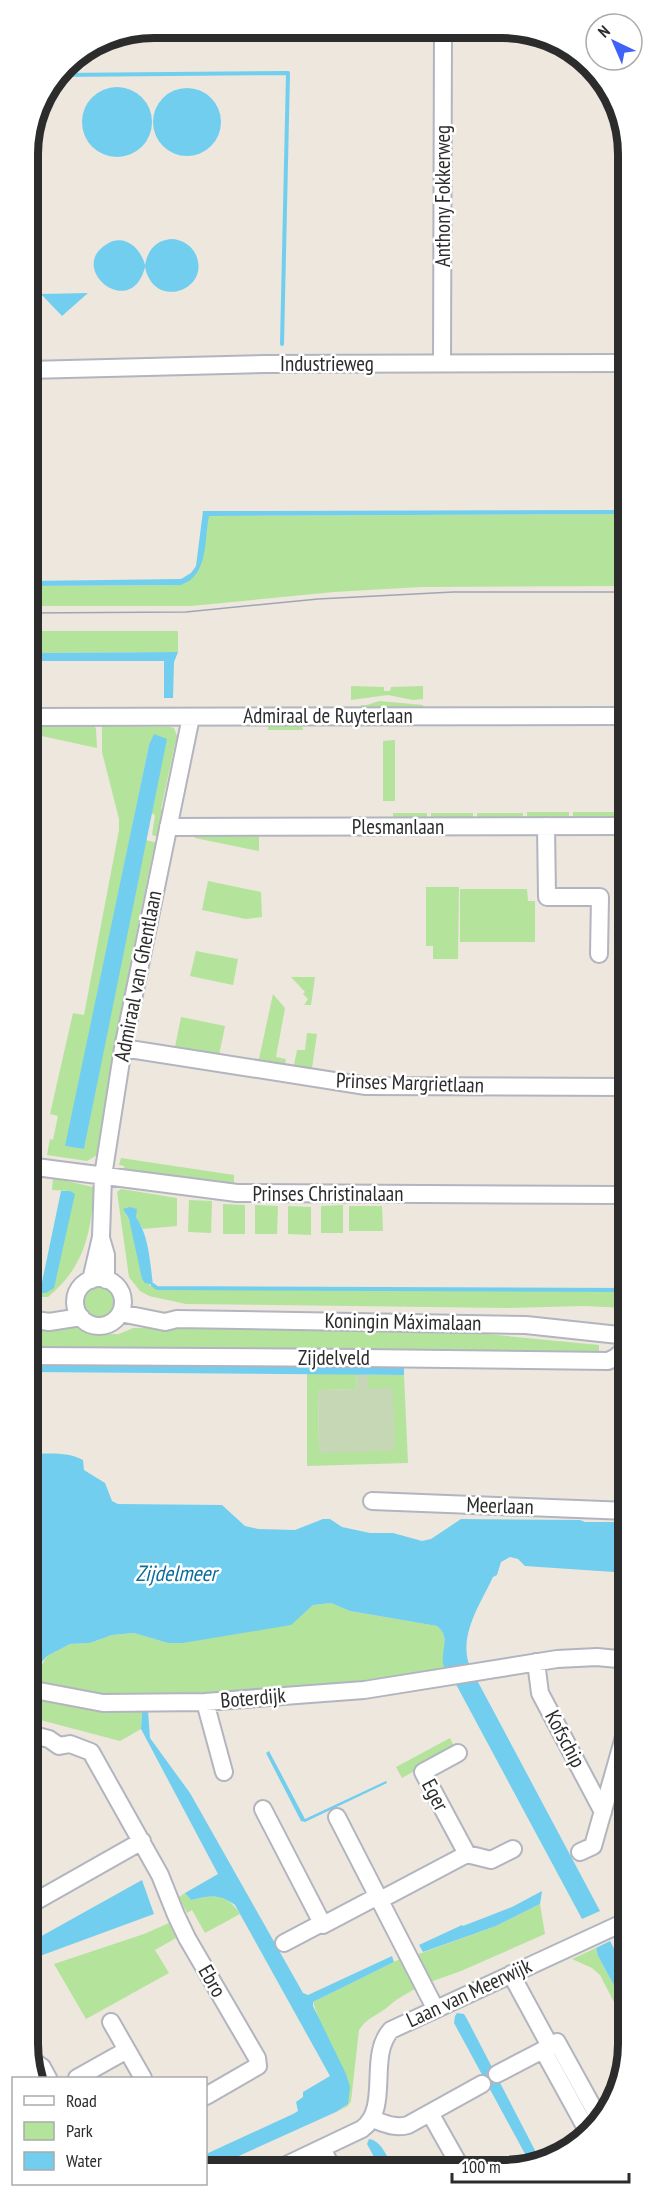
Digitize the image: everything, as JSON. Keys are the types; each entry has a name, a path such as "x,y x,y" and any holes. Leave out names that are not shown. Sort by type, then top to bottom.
{"street":[{"name":"Anthony Fokkerweg","path":"442,363 443,38"},
{"name":"Industrieweg","path":"38,370 265,364 618,363"},
{"name":"Admiraal de Ruyterlaan","path":"38,717 618,716"},
{"name":"Admiraal van Ghentlaan","path":"99,1280 103,1176 123,1048 191,717"},
{"path":"546,826 547,897 600,897 599,954"},
{"name":"Plesmanlaan","path":"168,827 618,826"},
{"name":"Prinses Margrietlaan","path":"123,1048 366,1086 618,1087"},
{"name":"Prinses Christinalaan","path":"38,1167 237,1193 618,1195"},
{"path":"99,1280 118,1288 122,1307 112,1322 101,1326 90,1324 78,1311 81,1287 99,1280"},
{"name":"Koningin Máximalaan","path":"122,1307 165,1322 177,1319 526,1325 618,1336"},
{"path":"38,1320 50,1322 78,1311"},
{"name":"Zijdelveld","path":"38,1356 608,1361 618,1357"},
{"name":"Meerlaan","path":"372,1501 618,1511"},
{"name":"Boterdijk","path":"38,1691 103,1703 205,1702 347,1692 572,1658 618,1660"},
{"name":"Kofschip","path":"536,1662 540,1692 603,1812"},
{"path":"205,1702 224,1772"},
{"name":"Ebro","path":"38,1736 49,1739 59,1746 70,1744 89,1750 142,1841 188,1938 256,2058 258,2066 207,2095"},
{"name":"Eger","path":"458,1753 423,1772 466,1854"},
{"name":"Kofschip","path":"580,1852 593,1846 618,1759"},
{"path":"263,1809 322,1923"},
{"path":"337,1817 435,2008"},
{"path":"38,1900 142,1841"},
{"path":"284,1943 466,1854 491,1860 513,1849"},
{"name":"Laan van Meerwijk","path":"372,2119 381,2047 391,2030 618,1926"},
{"path":"511,1974 585,2125"},
{"path":"111,2022 141,2077"},
{"path":"497,2074 557,2042 595,2112"},
{"path":"80,2077 127,2050"},
{"path":"297,2160 362,2129 372,2119 401,2127 482,2084"},
{"path":"430,2113 456,2160"},
{"path":"322,2148 328,2160"}],"green space":[{"path":"618,514 618,586 421,587 334,592 191,606 38,606 38,586 181,585 189,581 199,565 205,545 208,516"},
{"path":"38,631 178,631 178,652 38,653"},
{"path":"351,686 384,687 384,691 390,691 391,687 423,686 423,699 413,700 388,695 351,700"},
{"path":"379,701 423,705 423,712 360,711 361,705"},
{"path":"268,725 302,725 303,730 268,730"},
{"path":"94,726 97,748 38,735 38,727"},
{"path":"102,726 170,727 174,728 177,736 180,737 175,744 161,809 165,813 161,838 152,835 155,815 151,813 166,739 149,745 66,1146 84,1149 145,840 159,843 158,849 153,852 120,1015 123,1023 97,1155 87,1161 47,1155 58,1116 50,1114 73,1013 84,1015 119,830 119,819 102,752"},
{"path":"395,740 395,801 383,801 383,741"},
{"path":"527,812 569,812 569,819 527,820"},
{"path":"573,812 616,812 616,819 573,819"},
{"path":"393,813 427,813 427,820 393,820"},
{"path":"431,813 473,813 473,820 431,820"},
{"path":"477,813 523,813 523,820 477,820"},
{"path":"195,834 259,836 259,851 195,838"},
{"path":"208,881 261,892 262,917 246,919 202,910"},
{"path":"426,887 459,887 458,959 433,959 433,946 426,946"},
{"path":"460,889 527,889 528,901 535,901 535,942 460,942"},
{"path":"196,951 238,959 233,985 190,976"},
{"path":"291,977 315,977 311,1005 304,1005 308,999 303,994 305,992"},
{"path":"273,994 285,1008 276,1057 286,1059 285,1064 259,1059"},
{"path":"181,1017 225,1026 219,1055 175,1047"},
{"path":"307,1033 317,1034 312,1068 294,1065 297,1050 305,1050"},
{"path":"121,1158 234,1175 234,1185 125,1171 124,1166 119,1165"},
{"path":"53,1178 93,1187 94,1192 87,1237 77,1262 70,1274 48,1297 38,1297 38,1293 46,1293 70,1191 52,1190"},
{"path":"121,1189 177,1198 177,1226 143,1229 136,1217 125,1214 129,1219 149,1285 157,1288 618,1290 618,1308 186,1304 149,1296 140,1291 129,1277 117,1192"},
{"path":"189,1200 212,1201 211,1233 188,1232"},
{"path":"223,1204 245,1205 245,1234 223,1234"},
{"path":"255,1205 278,1206 277,1234 255,1234"},
{"path":"343,1205 343,1233 321,1233 321,1206"},
{"path":"288,1206 311,1207 311,1235 288,1234"},
{"path":"349,1206 382,1206 383,1231 349,1231"},
{"path":"99,1286 110,1291 115,1302 110,1313 99,1318 88,1313 83,1302 88,1291"},
{"path":"38,1328 77,1328 91,1334 119,1334 133,1328 445,1330 599,1345 599,1356 446,1350 38,1347"},
{"path":"307,1374 357,1374 356,1389 320,1390 318,1394 319,1450 321,1453 390,1388 368,1388 368,1375 404,1375 408,1463 307,1466"},
{"path":"357,1374 368,1375 368,1388 393,1390 395,1448 393,1451 320,1453 318,1394 320,1390 356,1389"},
{"path":"331,1603 350,1611 437,1626 444,1636 446,1669 349,1682 214,1694 108,1699 38,1685 38,1668 39,1670 47,1656 70,1644 90,1643 112,1635 134,1633 168,1643 183,1643 298,1618 313,1605"},
{"path":"38,1698 84,1709 142,1712 141,1729 120,1741 38,1719"},
{"path":"450,1738 455,1748 402,1778 396,1767"},
{"path":"185,1893 191,1900 219,1897 230,1902 240,1914 205,1933 192,1910 187,1913 179,1897"},
{"path":"540,1904 545,1934 430,1982 416,1955 496,1926"},
{"path":"169,1923 176,1938 155,1950 169,1973 86,2019 54,1964 144,1934"},
{"path":"596,1948 618,1993 618,2010 600,1975 592,1968 572,1959"},
{"path":"400,1959 415,1989 369,2019 359,2030 351,2101 348,2106 336,2112 348,2104 313,2002"}],"water":[{"path":"117,87 130,90 142,97 149,109 152,122 149,135 142,147 130,154 117,157 104,154 92,147 85,135 82,122 85,109 92,97 104,90"},
{"path":"180,88 194,88 206,93 216,103 221,122 216,141 206,151 194,156 180,156 168,151 158,141 153,129 153,115 158,103 168,93"},
{"path":"168,239 174,239 192,249 196,255 198,267 196,278 180,291 169,292 159,289 150,281 145,267 138,283 127,290 116,290 105,285 97,276 94,265 96,254 107,244 120,240 131,244 140,253 145,265 148,254 154,246"},
{"path":"88,293 62,316 41,294"},
{"path":"618,510 618,514 209,516 201,565 190,580 181,585 38,586 38,581 181,579 191,573 196,566 203,511"},
{"path":"178,652 174,662 173,698 164,698 164,661 38,661 38,653"},
{"path":"154,734 167,739 84,1149 65,1146 149,745"},
{"path":"61,1191 70,1191 75,1194 54,1288 46,1293 38,1293 38,1287 41,1287"},
{"path":"130,1207 137,1209 136,1217 144,1232 153,1285 145,1283 142,1279 129,1219 123,1209"},
{"path":"38,1364 404,1366 404,1375 38,1372"},
{"name":"Zijdelmeer","path":"38,1454 63,1454 83,1460 84,1470 105,1483 112,1501 118,1504 222,1505 245,1526 258,1529 295,1530 323,1519 330,1519 342,1527 370,1533 393,1533 422,1541 431,1539 461,1519 618,1522 618,1555 614,1560 614,1572 525,1566 518,1559 510,1557 501,1562 497,1575 493,1577 474,1615 467,1646 471,1669 600,1911 582,1919 458,1688 445,1669 443,1658 445,1639 437,1626 350,1611 331,1603 313,1605 291,1625 183,1643 168,1643 134,1633 112,1635 90,1643 70,1644 47,1656 41,1663 39,1671"},
{"path":"148,1711 150,1738 190,1793 303,1993 308,1995 392,1956 394,1962 313,2002 346,2074 350,2087 348,2104 336,2112 230,2160 207,2160 207,2154 298,2111 296,2102 303,2097 303,2092 330,2076 235,1905 214,1896 191,1900 185,1893 218,1874 141,1729 142,1712"},
{"path":"269,1751 305,1819 386,1781 387,1783 305,1822 301,1821 266,1753"},
{"path":"142,1880 154,1914 38,1957 38,1938"},
{"path":"542,1891 540,1904 496,1926 423,1952 419,1945 462,1925 512,1907"},
{"path":"610,1941 618,1956 618,1993 598,1956 596,1948"},
{"path":"457,2013 464,2014 467,2019 537,2154 527,2157 454,2023"},
{"path":"369,2139 374,2140 381,2146 389,2160 376,2160 367,2144"}],"waterway":[{"path":"69,75 288,73 282,344"},
{"path":"153,1285 157,1288 618,1290"}],"tram line":[{"path":"38,613 186,612 318,599 453,592 618,592"}]}
